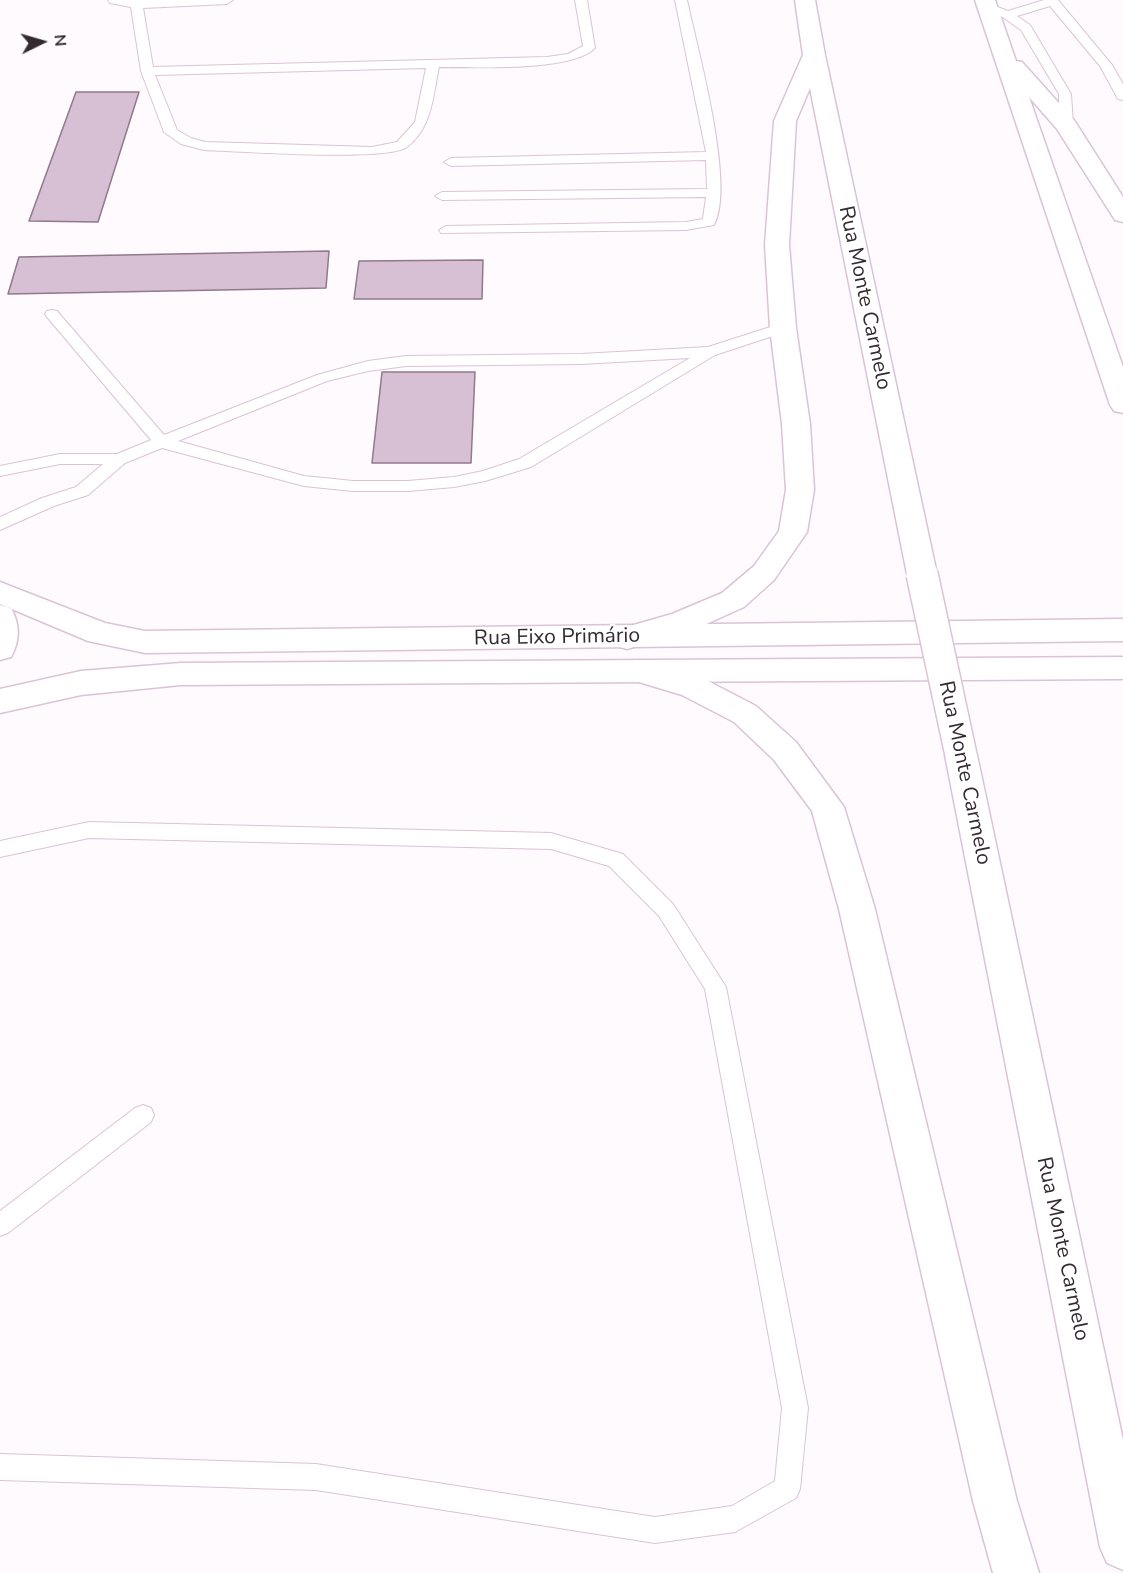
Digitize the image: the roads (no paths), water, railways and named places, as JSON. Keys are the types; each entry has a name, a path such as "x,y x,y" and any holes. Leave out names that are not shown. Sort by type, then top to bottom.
{"main road":[{"name":"Rua Monte Carmelo","path":"800,1 814,55 961,755 1123,1547"},
{"path":"993,7 1005,57 1123,405"},
{"path":"814,55 785,121 777,245 783,328 796,424 800,490 793,532 764,573 733,600 682,622 634,654 745,714 785,751 827,807 857,909 995,1501 1016,1573"},
{"path":"1005,57 1066,125 1123,215"},
{"name":"Rua Eixo Primário","path":"0,592 99,633 145,642 1123,668"},
{"path":"0,616 3,640 0,649"},
{"name":"Rua Eixo Primário","path":"0,701 81,684 181,674 1123,630"}],"lane":[{"path":"114,0 137,5 227,0"},
{"path":"147,70 547,61 571,57 589,48 581,0"},
{"path":"446,230 686,226 709,222 714,194 713,156 681,0"},
{"path":"993,7 1053,1 1106,65 1123,96"},
{"path":"137,5 147,70 171,132 186,141 204,146 372,151 401,145 421,123 433,64"},
{"path":"993,7 1026,28 1065,94 1066,125"},
{"path":"451,162 713,156"},
{"path":"442,196 714,194"},
{"path":"52,314 161,442 304,481 353,486 408,486 454,482 485,477 525,463 710,352 783,328"},
{"path":"0,524 48,502 82,491 119,459 322,378 368,366 406,361 581,359 710,352"},
{"path":"0,471 60,459 119,459"},
{"path":"0,849 89,830 551,841 616,860 666,910 715,987 795,1408 787,1489 735,1520 655,1530 316,1477 0,1467"},
{"path":"0,1225 142,1115"}]}
